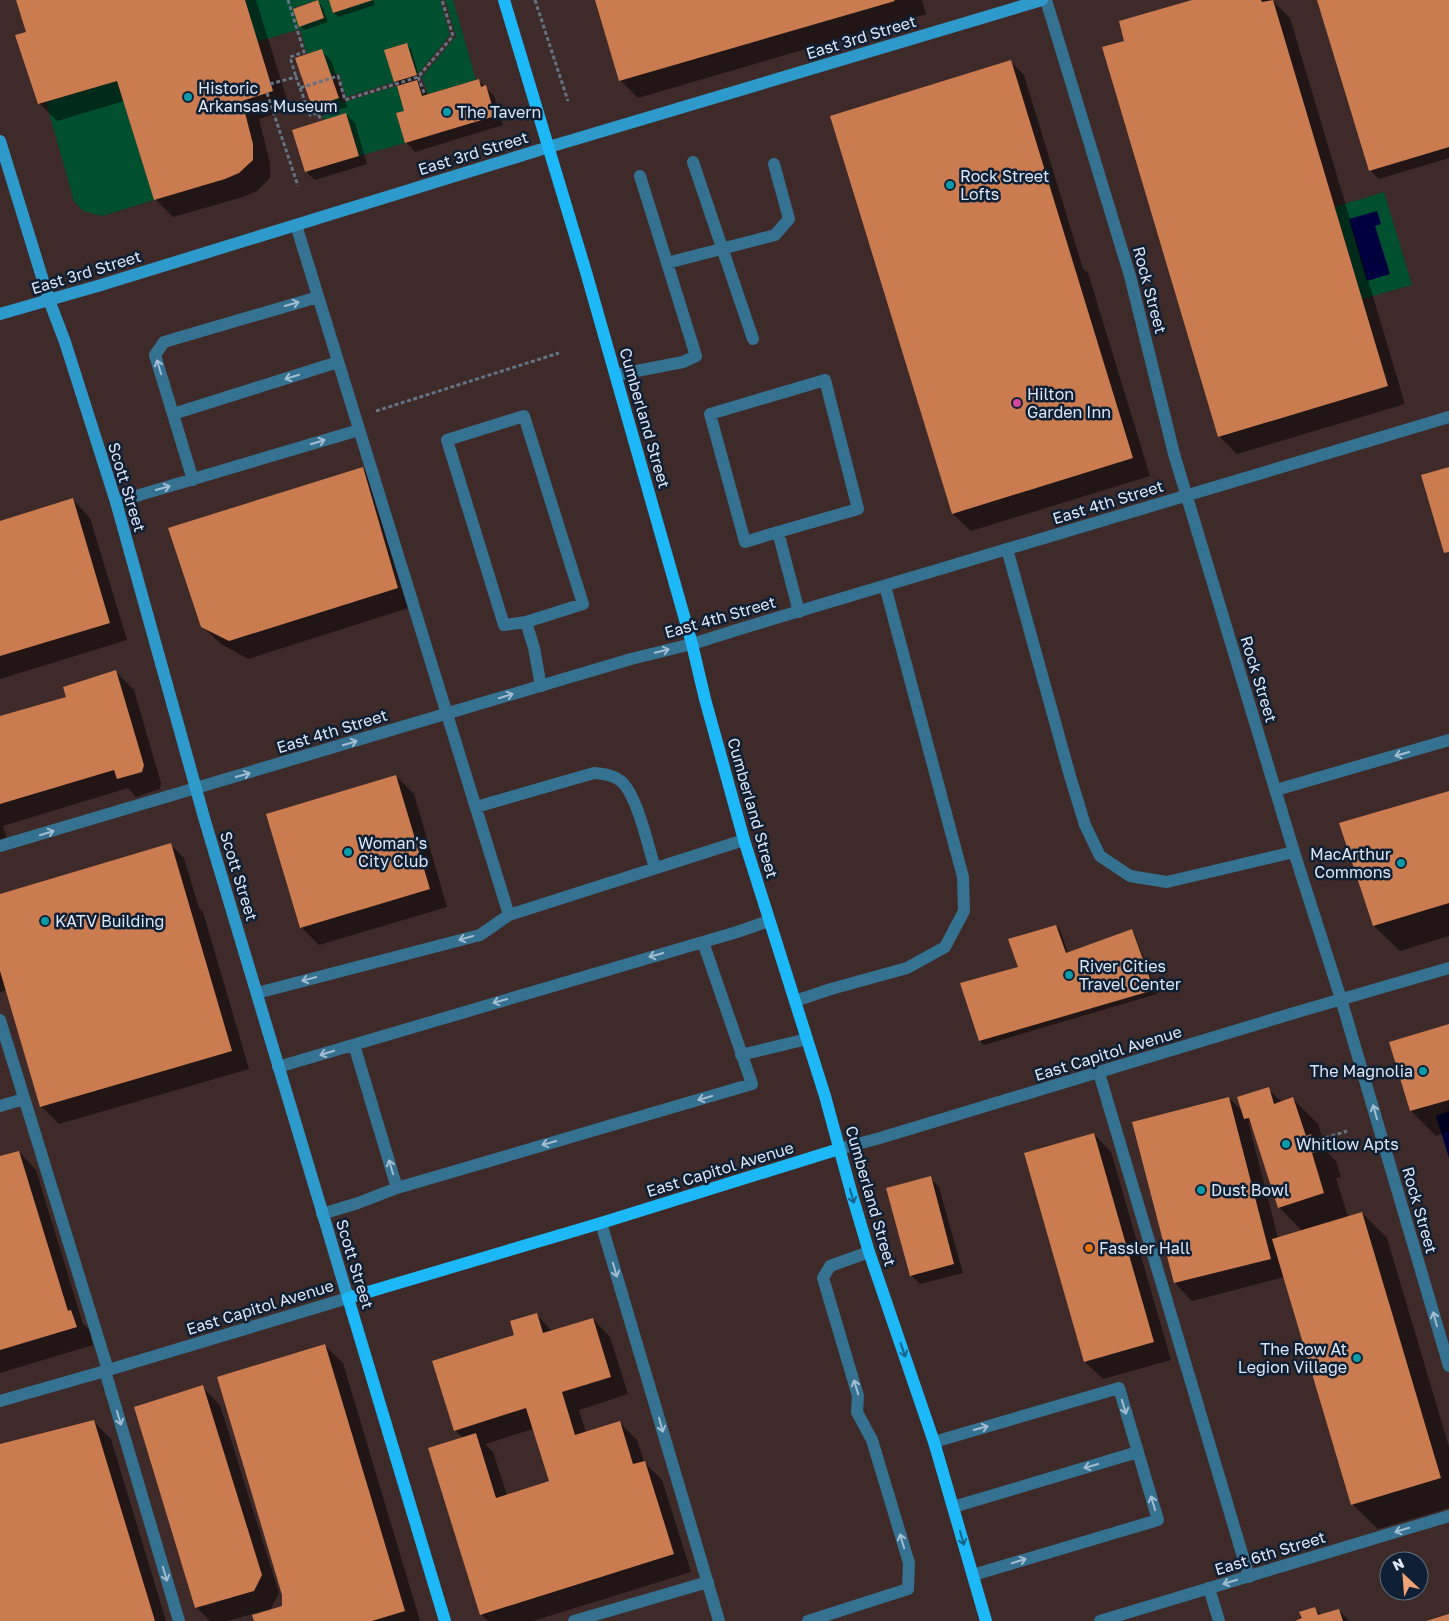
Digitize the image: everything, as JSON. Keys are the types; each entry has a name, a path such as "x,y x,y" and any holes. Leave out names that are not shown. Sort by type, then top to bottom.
{"main road":[{"name":"Cumberland Street","path":"504,0 616,375 692,644 705,699 744,840 826,1096 839,1149 869,1252 934,1442 986,1621"},
{"name":"East 3rd Street","path":"0,314 1042,0"},
{"name":"Scott Street","path":"0,141 49,300 116,502 196,788 278,1068 445,1621"},
{"name":"East Capitol Avenue","path":"348,1298 602,1223 839,1149"}],"street":[{"name":"Rock Street","path":"1046,0 1130,276 1174,454 1294,852 1341,999 1449,1366"},
{"path":"693,162 753,340"},
{"path":"667,263 775,235 789,219 774,164"},
{"path":"616,375 683,362 696,356 640,176"},
{"path":"296,225 508,915"},
{"path":"193,480 155,355 164,342 318,297"},
{"path":"173,414 338,362"},
{"path":"825,380 858,509 778,532 745,542 710,414 825,380"},
{"path":"524,416 583,604 526,622 504,625 447,440 524,416"},
{"name":"East 4th Street","path":"0,846 632,659 692,644 1449,417"},
{"path":"116,502 359,430"},
{"path":"778,532 799,612"},
{"path":"1007,549 1077,801 1085,825 1100,856 1130,876 1167,882 1294,852"},
{"path":"795,1001 907,968 945,947 964,911 962,877 885,586"},
{"path":"526,622 534,648 541,686"},
{"path":"1276,790 1449,740"},
{"path":"476,807 594,773 610,775 622,783 633,798 655,868"},
{"path":"257,993 480,935 508,915 744,840"},
{"path":"278,1068 769,921"},
{"path":"322,1214 397,1188 752,1084 703,942"},
{"name":"East Capitol Avenue","path":"839,1149 1449,968"},
{"path":"0,1020 107,1371 179,1621"},
{"path":"742,1054 807,1039"},
{"path":"354,1045 397,1188"},
{"path":"1099,1073 1249,1576"},
{"path":"0,1106 24,1099"},
{"path":"602,1223 719,1621"},
{"path":"808,1621 908,1589 908,1562 872,1440 857,1412 858,1396 823,1278 830,1266 869,1252"},
{"name":"East Capitol Avenue","path":"0,1401 107,1371 348,1298"},
{"path":"934,1442 1119,1388 1158,1520 972,1575"},
{"path":"953,1507 1138,1452"},
{"name":"East 6th Street","path":"1100,1621 1449,1516"},
{"path":"574,1621 708,1582"},
{"path":"1209,1588 1220,1621"}],"path":[{"path":"288,0 304,52 290,57 310,115 318,112 321,121"},
{"path":"300,88 338,76 344,100 418,77 453,36 442,0"},
{"path":"535,0 568,101"},
{"path":"270,84 296,76"},
{"path":"418,77 424,95"},
{"path":"267,93 298,186"},
{"path":"355,417 559,353"},
{"path":"1319,1140 1347,1131"}],"shaded area":[{"path":"0,0 1449,0 1449,1621 0,1621"},
{"path":"1377,211 1381,224 1375,226 1390,274 1367,281 1349,219"},
{"path":"1449,1111 1449,1158 1436,1116"}],"green space":[{"path":"245,0 318,0 329,0 333,13 371,0 440,0 450,35 417,75 407,43 384,50 394,82 346,97 339,73 331,76 322,49 307,54 300,29 257,42","holes":["318,0 324,18 299,26 293,8"]},
{"path":"445,0 453,0 476,80 428,94 422,77 456,36"},
{"path":"117,81 154,200 102,216 83,211 74,201 46,102"},
{"path":"397,86 404,111 396,113 405,143 359,156 346,113 324,120 321,110 313,112 312,107 339,98 341,103"},
{"path":"1384,192 1412,285 1362,299 1335,207"}],"building":[{"name":"Historic Arkansas Museum","path":"16,0 245,0 273,91 242,101 253,144 253,160 239,173 225,179 154,200 117,81 38,104 15,35 26,32"},
{"path":"318,0 324,18 299,27 293,9"},
{"path":"329,0 373,0 333,13"},
{"path":"595,0 894,0 895,1 619,81"},
{"path":"1192,0 1261,0 1262,2 1273,0 1388,386 1218,437 1102,47 1124,41 1119,21"},
{"path":"1317,0 1449,0 1449,147 1369,171"},
{"path":"407,43 417,75 394,82 384,50"},
{"path":"322,49 339,98 312,107 295,58"},
{"path":"1011,60 1133,458 952,514 830,116"},
{"name":"The Tavern","path":"479,79 481,87 486,85 495,116 405,143 396,113 404,111 397,86 417,80 422,96"},
{"path":"346,113 359,156 305,172 292,130"},
{"path":"363,467 398,588 229,641 201,627 168,528"},
{"path":"1449,467 1449,552 1444,553 1421,475"},
{"path":"73,498 110,623 0,656 0,521"},
{"path":"116,670 144,765 142,772 117,779 114,770 0,804 0,716 66,697 63,687"},
{"name":"Woman's City Club","path":"396,775 430,889 300,928 266,814"},
{"name":"MacArthur Commons","path":"1449,791 1449,903 1373,926 1339,823"},
{"path":"171,843 232,1051 40,1107 0,971 0,894"},
{"name":"River Cities Travel Center","path":"1056,925 1066,953 1132,929 1154,990 979,1041 960,983 1018,967 1008,939"},
{"name":"The Magnolia","path":"1449,1024 1449,1100 1410,1111 1389,1042"},
{"name":"Whitlow Apts","path":"1269,1087 1274,1104 1293,1097 1306,1136 1311,1134 1316,1152 1312,1153 1324,1193 1278,1208 1249,1118 1244,1119 1237,1097"},
{"name":"Dust Bowl","path":"1229,1097 1271,1259 1174,1283 1132,1122"},
{"name":"Fassler Hall","path":"1094,1133 1154,1342 1084,1362 1024,1153"},
{"path":"19,1151 68,1311 71,1310 77,1327 0,1350 0,1156"},
{"path":"931,1176 954,1264 910,1276 886,1188"},
{"name":"The Row At Legion Village","path":"1362,1212 1441,1478 1351,1505 1272,1239"},
{"path":"537,1313 543,1333 593,1318 611,1377 562,1392 575,1435 620,1421 633,1464 645,1461 674,1554 480,1615 428,1448 476,1433 496,1498 549,1481 526,1408 454,1431 432,1361 514,1335 510,1321"},
{"path":"325,1344 405,1611 372,1621 254,1621 252,1615 282,1606 282,1595 217,1377"},
{"path":"203,1385 262,1575 254,1591 195,1608 134,1407"},
{"path":"94,1420 155,1621 0,1621 0,1444"},
{"path":"1315,1607 1318,1615 1339,1609 1343,1621 1295,1621 1302,1618 1299,1612"},
{"path":"1449,1614 1449,1621 1426,1621"}],"place":[{"name":"Historic Arkansas Museum","path":"188,97"},
{"name":"The Tavern","path":"447,112"},
{"name":"Rock Street Lofts","path":"950,185"},
{"name":"Hilton Garden Inn","path":"1017,403"},
{"name":"Woman's City Club","path":"348,852"},
{"name":"MacArthur Commons","path":"1401,863"},
{"name":"KATV Building","path":"45,921"},
{"name":"River Cities Travel Center","path":"1069,975"},
{"name":"The Magnolia","path":"1423,1071"},
{"name":"Whitlow Apts","path":"1286,1144"},
{"name":"Dust Bowl","path":"1201,1190"},
{"name":"Fassler Hall","path":"1089,1248"},
{"name":"The Row At Legion Village","path":"1357,1358"}]}
